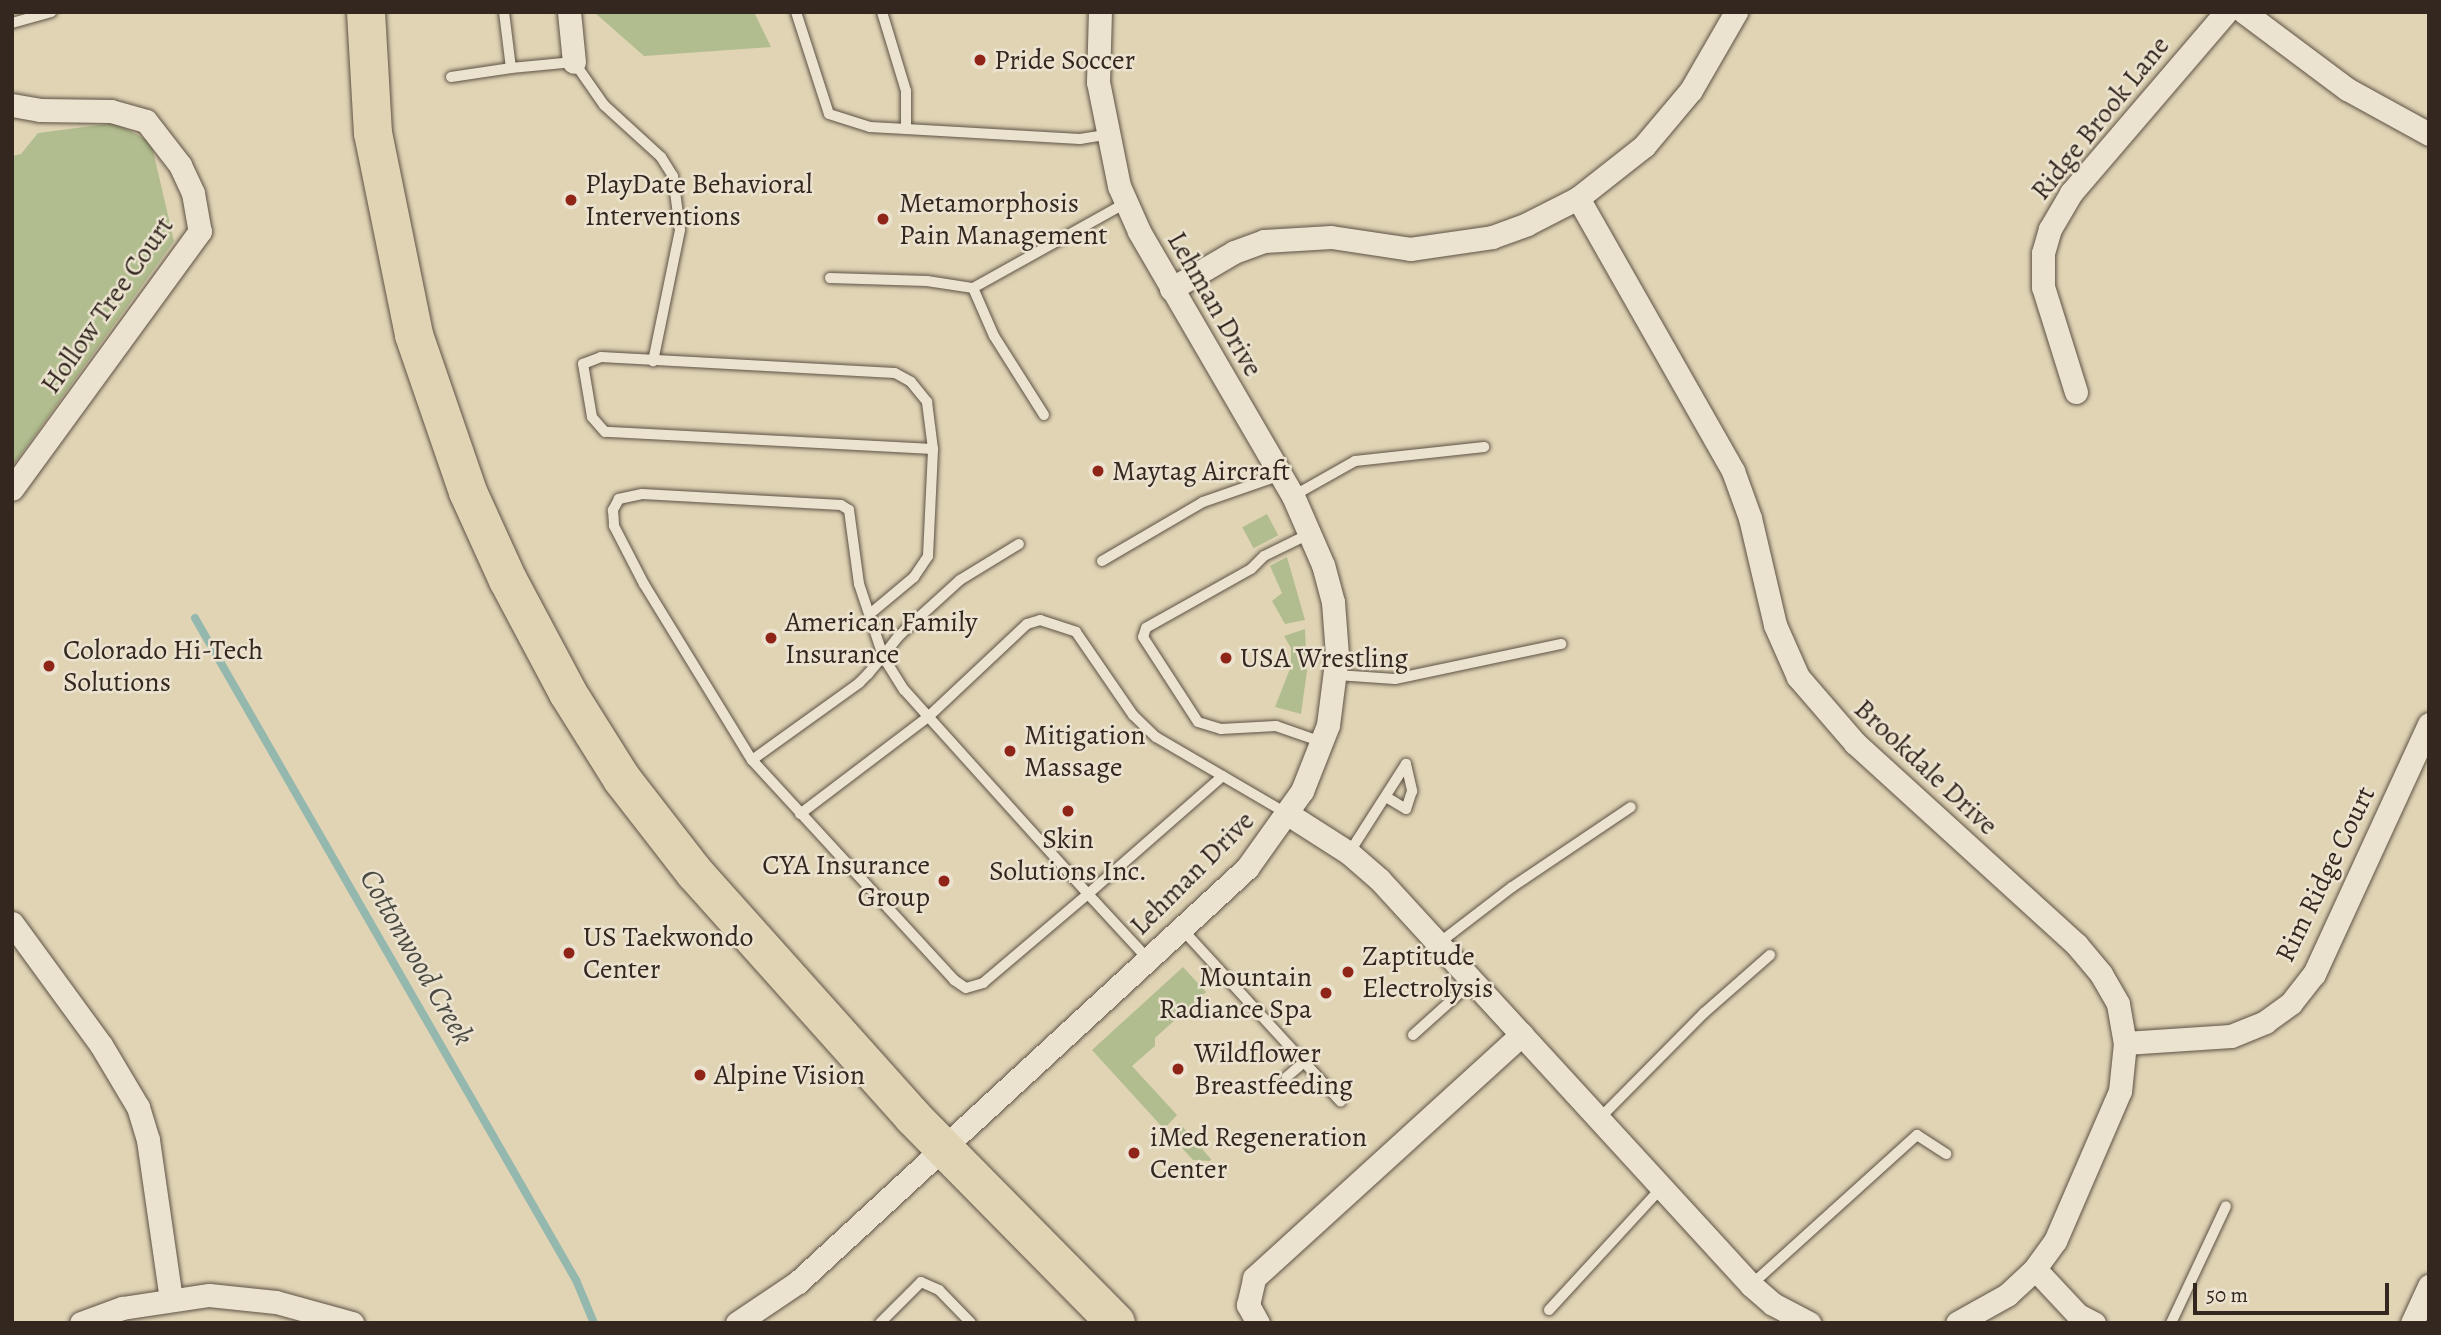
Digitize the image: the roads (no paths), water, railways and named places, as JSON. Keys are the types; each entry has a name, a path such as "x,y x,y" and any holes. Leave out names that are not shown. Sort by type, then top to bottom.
{"highway":[{"path":"366,12 373,132 414,335 468,492 508,580 568,693 622,779 695,873 943,1148 1070,1280 1116,1323"},
{"path":"1070,1280 1100,1323"}],"street":[{"path":"569,12 574,62"},
{"name":"Lehman Drive","path":"739,1322 798,1282 1247,867 1288,814 1322,742 1337,676 1333,602 1311,533 1293,496 1171,289 1126,203 1106,135 1097,59 1100,12"},
{"path":"1171,289 1234,251 1264,241 1297,236 1410,249 1446,246 1504,232 1578,198 1644,146 1690,90 1736,12"},
{"name":"Ridge Brook Lane","path":"2076,392 2043,287 2043,253 2050,229 2071,193 2226,12"},
{"path":"2244,12 2347,89 2429,134"},
{"name":"Hollow Tree Court","path":"12,105 40,110 122,112 146,121 180,165 193,193 200,231 12,489"},
{"name":"Brookdale Drive","path":"1578,198 1733,471 1750,518 1774,625 1798,677 1855,743 2091,959 2118,1004 2126,1043 2123,1076 2114,1107 2055,1241 2035,1269 2007,1295 1957,1323"},
{"name":"Rim Ridge Court","path":"2126,1043 2231,1036 2265,1022 2291,1003 2314,974 2429,724"},
{"path":"1288,814 1349,853 1439,943 1751,1285 1773,1304 1808,1323"},
{"path":"12,923 113,1062 138,1107 148,1140 171,1299"},
{"path":"1258,1323 1248,1305 1254,1279 1522,1034"},
{"path":"2035,1269 2078,1315 2094,1323"},
{"path":"2412,1323 2429,1286"},
{"path":"81,1323 109,1311 209,1295 250,1298 352,1323"}],"lane":[{"path":"12,23 51,12"},
{"path":"504,12 511,68"},
{"path":"796,12 829,114 859,125 906,130 1080,139 1106,135"},
{"path":"882,12 906,90 906,130"},
{"path":"451,77 574,62 614,116 661,157 676,186 680,230 653,361"},
{"path":"830,278 927,281 972,288 1126,203"},
{"path":"972,288 994,336 1044,415"},
{"path":"871,613 914,576 928,556 933,449 927,402 911,382 895,373 585,360 581,372 592,417 601,430 933,449"},
{"path":"1293,496 1355,461 1484,447"},
{"path":"1102,561 1203,502 1281,475"},
{"path":"1148,959 1088,894 904,690 883,656 871,613 856,575 853,519 845,507 642,495 616,502 613,520 624,548 752,760 954,980 967,988 982,983 1088,894 1223,776"},
{"path":"1311,533 1264,556 1251,569 1146,628 1143,637 1198,722 1221,729 1276,726 1322,742"},
{"path":"752,760 859,683 960,580 1019,544"},
{"path":"800,814 928,717 1027,624 1049,621 1079,636 1144,727 1288,814"},
{"path":"1337,676 1395,679 1561,644"},
{"path":"1349,853 1387,797"},
{"path":"1439,943 1512,887 1630,807"},
{"path":"1181,928 1341,1102"},
{"path":"1600,1118 1704,1013 1770,955"},
{"path":"1413,1035 1474,981"},
{"path":"1287,1077 1304,1062"},
{"path":"1751,1285 1917,1135 1946,1154"},
{"path":"1549,1310 1662,1187"},
{"path":"2171,1323 2226,1206"},
{"path":"880,1323 921,1282 939,1290 971,1323"}],"waterway":[{"name":"Cottonwood Creek","path":"195,618 576,1280 594,1323"}],"place":[{"name":"Pride Soccer","path":"980,60"},
{"name":"PlayDate Behavioral Interventions","path":"571,200"},
{"name":"Metamorphosis Pain Management","path":"883,219"},
{"name":"Maytag Aircraft","path":"1098,471"},
{"name":"American Family Insurance","path":"771,638"},
{"name":"USA Wrestling","path":"1226,658"},
{"name":"Colorado Hi-Tech Solutions","path":"49,666"},
{"name":"Mitigation Massage","path":"1010,751"},
{"name":"Skin Solutions Inc.","path":"1068,811"},
{"name":"CYA Insurance Group","path":"944,881"},
{"name":"US Taekwondo Center","path":"569,953"},
{"name":"Zaptitude Electrolysis","path":"1348,972"},
{"name":"Mountain Radiance Spa","path":"1326,993"},
{"name":"Wildflower Breastfeeding","path":"1178,1069"},
{"name":"Alpine Vision","path":"700,1075"},
{"name":"iMed Regeneration Center","path":"1134,1153"}]}
